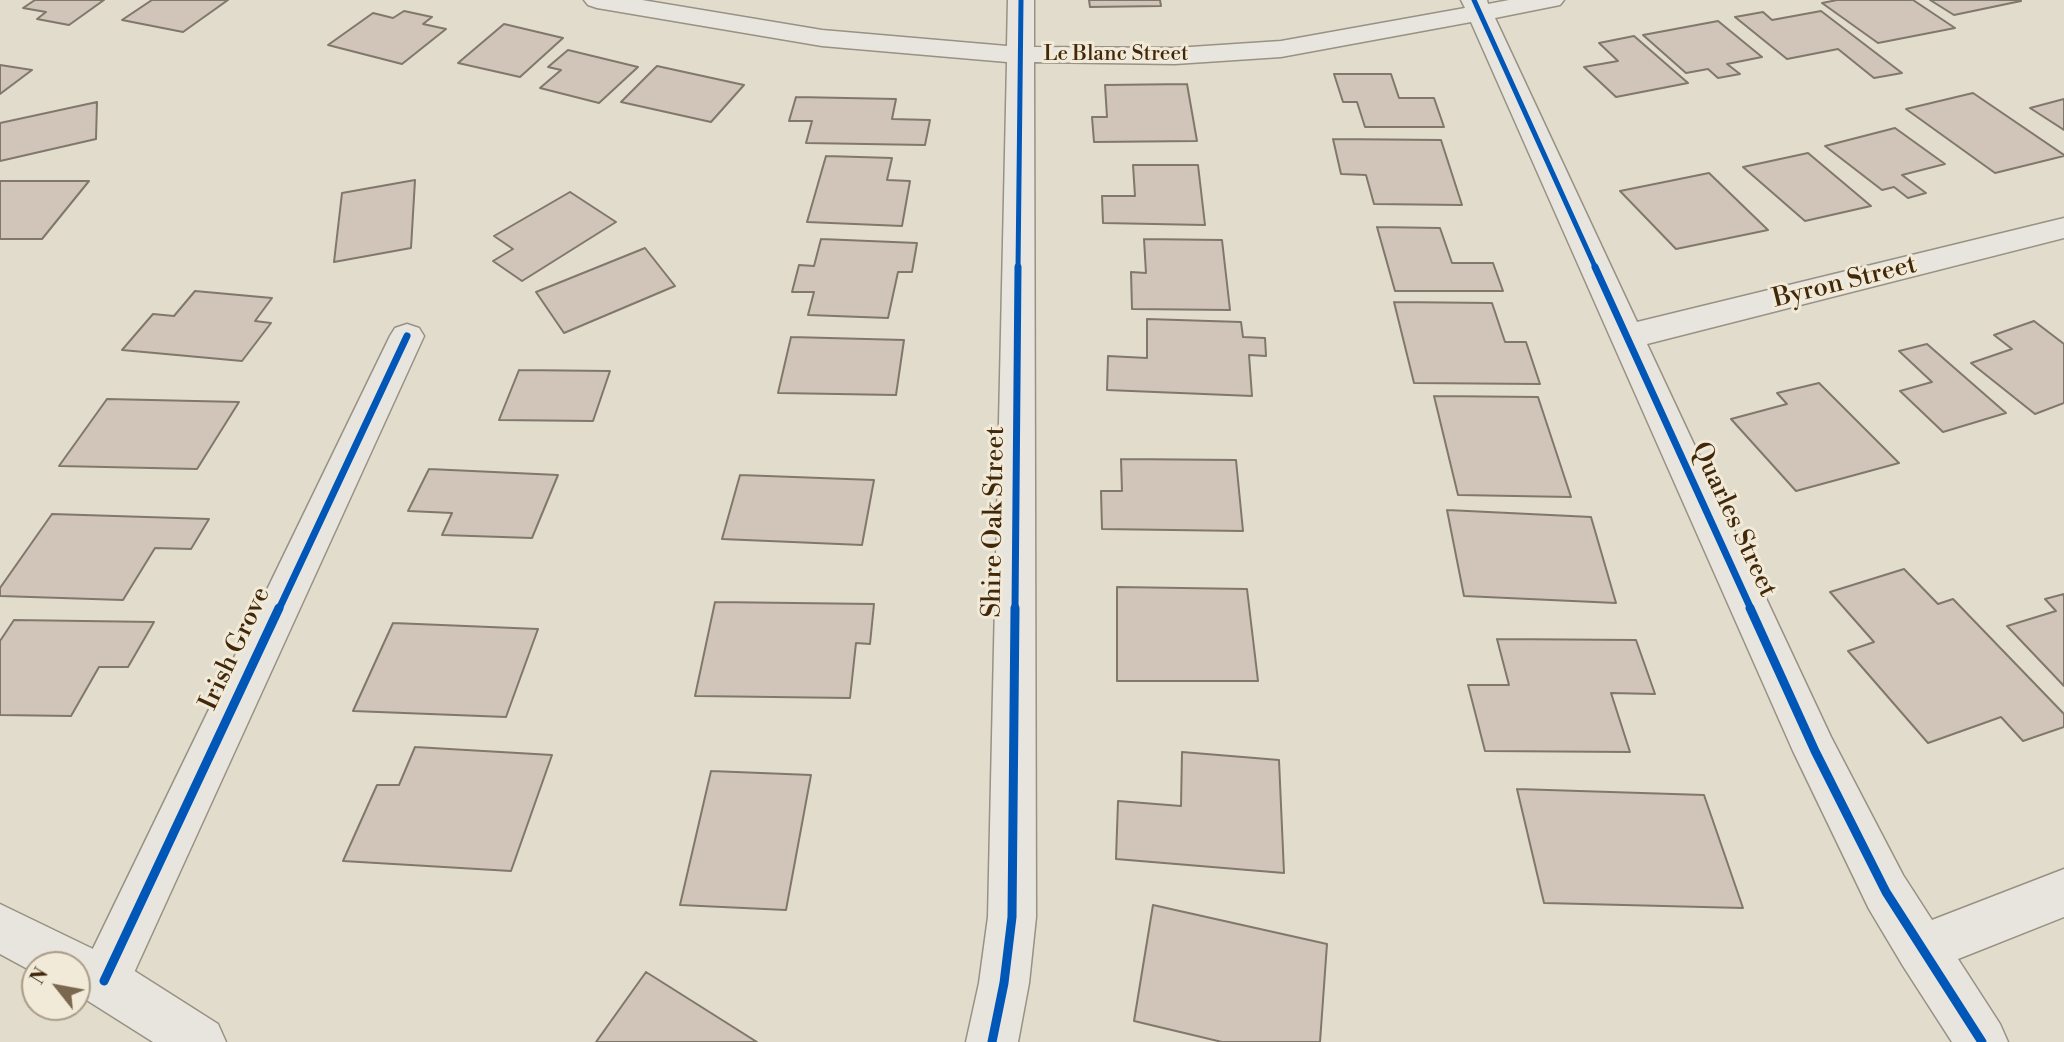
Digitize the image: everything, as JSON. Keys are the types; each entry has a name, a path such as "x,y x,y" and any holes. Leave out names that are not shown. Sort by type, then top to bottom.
{"street":[{"name":"Le Blanc Street","path":"597,0 822,38 984,54 1175,56 1281,49 1476,6 1551,0"},
{"name":"Shire Oak Street","path":"992,1042 1004,983 1012,917 1021,0"},
{"name":"Quarles Street","path":"1476,6 1815,751 1886,892 1982,1042"},
{"name":"Byron Street","path":"1626,337 2064,228"},
{"name":"Irish Grove","path":"91,957 407,336"},
{"path":"1920,948 2064,893"},
{"path":"0,928 45,951"},
{"path":"91,975 200,1042"}],"building":[{"path":"35,0 104,0 69,25 37,19 46,12 23,8"},
{"path":"152,0 228,0 183,32 122,20"},
{"path":"1089,0 1160,0 1161,6 1090,7"},
{"path":"1837,0 1913,0 1955,28 1878,43 1822,3"},
{"path":"1930,0 2019,0 2021,1 1954,15"},
{"path":"404,11 432,17 423,24 446,29 402,64 328,45 373,13 393,18"},
{"path":"1821,11 1902,73 1874,78 1838,49 1787,59 1735,17 1763,12 1772,20"},
{"path":"1718,21 1762,57 1727,64 1740,74 1718,78 1708,69 1686,73 1643,35"},
{"path":"504,24 563,38 520,77 458,63"},
{"path":"1634,36 1688,83 1616,97 1584,67 1618,61 1599,43"},
{"path":"568,50 638,67 599,103 540,88 561,70 548,67"},
{"path":"0,65 32,70 0,94"},
{"path":"657,66 744,85 711,122 621,102"},
{"path":"1334,74 1391,74 1399,98 1434,98 1444,127 1365,127 1357,102 1343,102"},
{"path":"1187,84 1197,141 1094,142 1092,117 1107,117 1105,85"},
{"path":"1973,93 2064,156 1995,173 1906,109"},
{"path":"796,97 896,99 892,119 930,120 925,145 806,143 812,121 789,121"},
{"path":"2064,99 2064,130 2030,108"},
{"path":"97,102 96,139 0,161 0,123"},
{"path":"1895,128 1945,164 1902,175 1926,193 1908,198 1894,187 1882,190 1825,146"},
{"path":"1333,139 1441,140 1462,205 1374,204 1366,175 1341,174"},
{"path":"1808,153 1871,206 1805,221 1743,167"},
{"path":"826,156 892,158 887,180 910,181 902,226 807,222"},
{"path":"1133,165 1198,165 1205,225 1103,223 1102,196 1135,196"},
{"path":"1709,173 1768,230 1676,249 1620,191"},
{"path":"415,180 411,248 334,262 342,193"},
{"path":"0,181 89,181 42,239 0,239"},
{"path":"570,192 616,222 522,281 493,261 513,249 494,236"},
{"path":"1377,227 1440,228 1452,263 1493,263 1503,291 1395,291"},
{"path":"821,239 917,243 912,272 898,272 888,318 808,315 814,292 792,292 799,265 814,266"},
{"path":"1144,239 1222,240 1230,310 1132,309 1131,272 1146,273"},
{"path":"645,248 675,286 564,333 536,292"},
{"path":"195,291 272,298 255,321 271,323 242,361 122,350 153,314 174,316"},
{"path":"1394,302 1492,303 1505,342 1526,342 1540,384 1414,383"},
{"path":"1147,319 1241,322 1243,337 1265,338 1266,356 1249,355 1252,396 1107,390 1108,356 1147,358"},
{"path":"2034,321 2064,344 2064,403 2035,414 1971,363 2012,349 1994,335"},
{"path":"791,337 904,340 896,395 778,393"},
{"path":"1927,344 2006,413 1943,432 1900,391 1932,382 1899,351"},
{"path":"519,370 610,371 593,421 499,420"},
{"path":"1819,383 1899,463 1796,491 1731,419 1787,404 1777,393"},
{"path":"1434,396 1538,397 1571,497 1458,495"},
{"path":"107,399 239,402 197,469 59,466"},
{"path":"1121,459 1236,460 1243,531 1102,529 1101,491 1122,491"},
{"path":"429,469 558,475 532,538 442,535 452,513 408,511"},
{"path":"740,475 874,480 862,545 722,539"},
{"path":"1447,510 1591,517 1616,603 1464,596"},
{"path":"52,514 209,519 191,549 155,548 123,600 0,596 0,588"},
{"path":"1904,569 1938,604 1953,599 2064,714 2064,727 2023,741 2001,717 1928,743 1848,651 1874,642 1830,592"},
{"path":"1117,587 1247,589 1258,681 1117,681"},
{"path":"2064,594 2064,686 2007,626 2056,611 2045,599"},
{"path":"715,602 874,604 870,644 856,643 850,698 695,696"},
{"path":"14,620 154,622 128,667 99,667 71,716 0,715 0,641"},
{"path":"393,623 538,629 506,717 353,711"},
{"path":"1497,639 1636,640 1655,694 1611,693 1630,752 1485,751 1468,685 1509,685"},
{"path":"415,747 552,755 511,871 343,861 377,785 399,785"},
{"path":"1182,752 1279,760 1284,873 1116,859 1118,801 1181,806"},
{"path":"711,771 811,775 786,910 680,905"},
{"path":"1517,789 1704,795 1743,908 1544,903"},
{"path":"1153,905 1327,944 1320,1042 1222,1042 1134,1021"},
{"path":"646,972 757,1042 596,1042"}],"cycle path":[{"path":"992,1042 1004,983 1012,917 1021,0"},
{"path":"1474,0 1815,751 1886,892 1982,1042"},
{"path":"104,981 407,336"}]}
